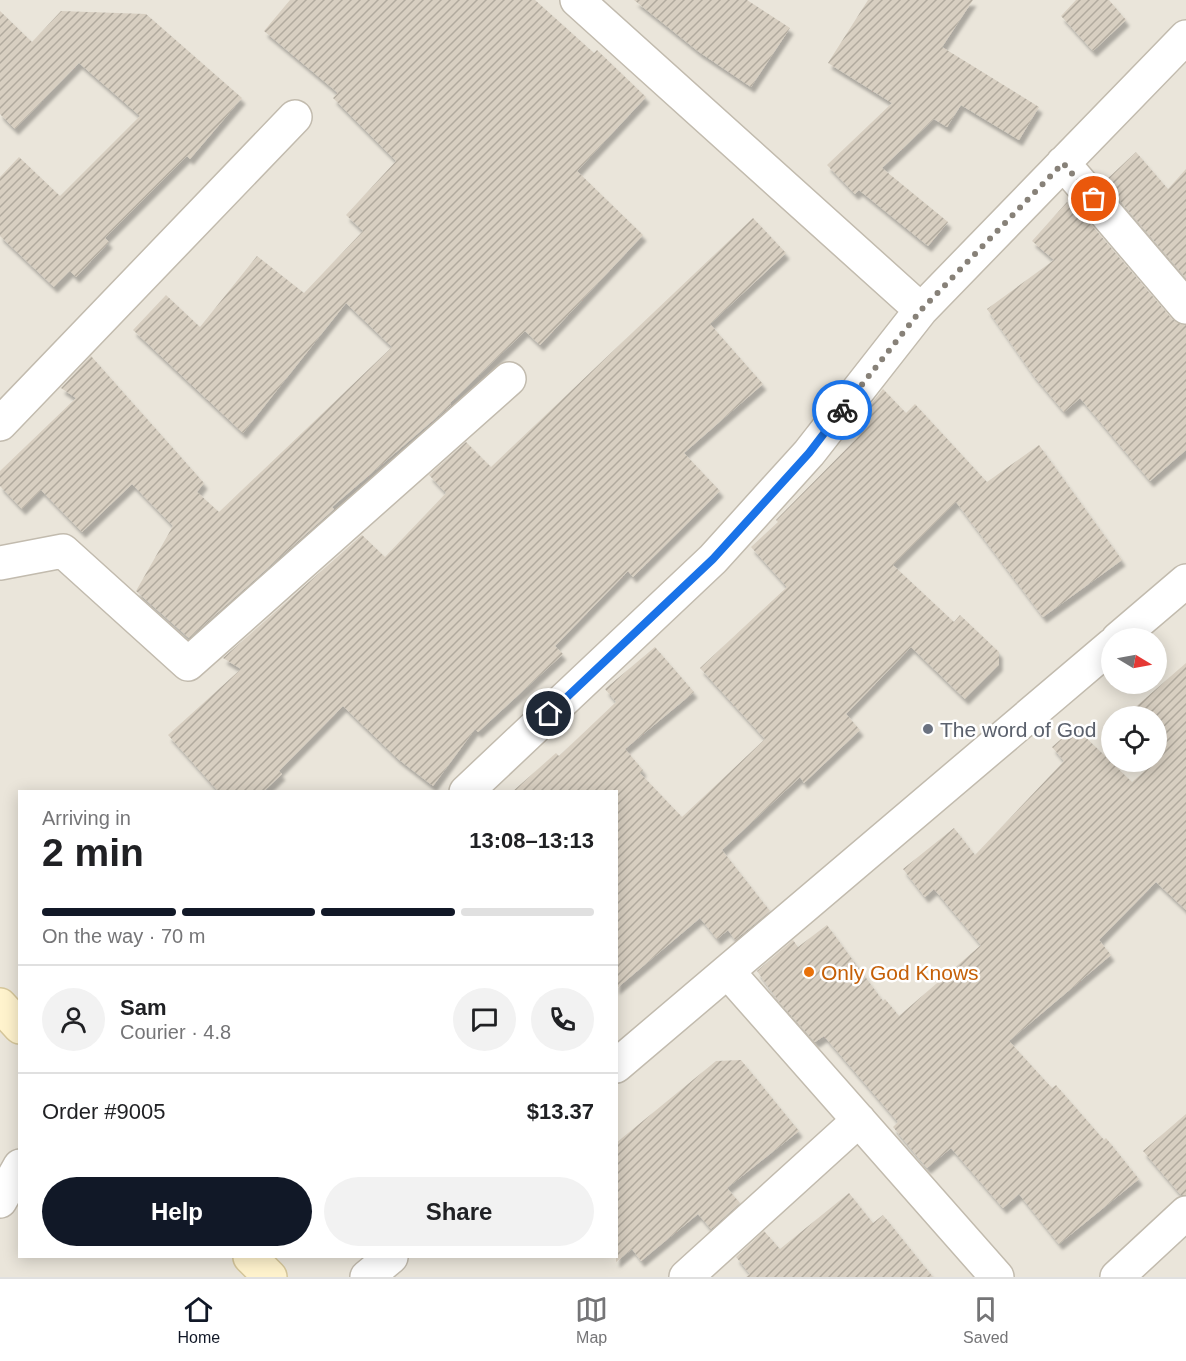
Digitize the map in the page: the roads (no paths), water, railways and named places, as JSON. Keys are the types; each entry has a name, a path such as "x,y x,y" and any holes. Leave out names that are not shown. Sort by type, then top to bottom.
{"street":[{"path":"578,0 921,310"},
{"path":"468,790 713,559 809,453 921,310 1186,38"},
{"path":"0,424 295,117"},
{"path":"1063,163 1186,307"},
{"path":"0,563 63,551 188,664 509,379"},
{"path":"1131,628 1186,581"},
{"path":"618,1064 1101,654"},
{"path":"728,972 998,1277"},
{"path":"0,1005 18,1025"},
{"path":"686,1277 859,1120"},
{"path":"0,1201 18,1170"},
{"path":"1118,1277 1186,1213"},
{"path":"251,1258 270,1277"},
{"path":"367,1277 390,1258"}],"place":[{"name":"The word of God","path":"928,729"},
{"name":"Only God Knows","path":"809,972"}]}
